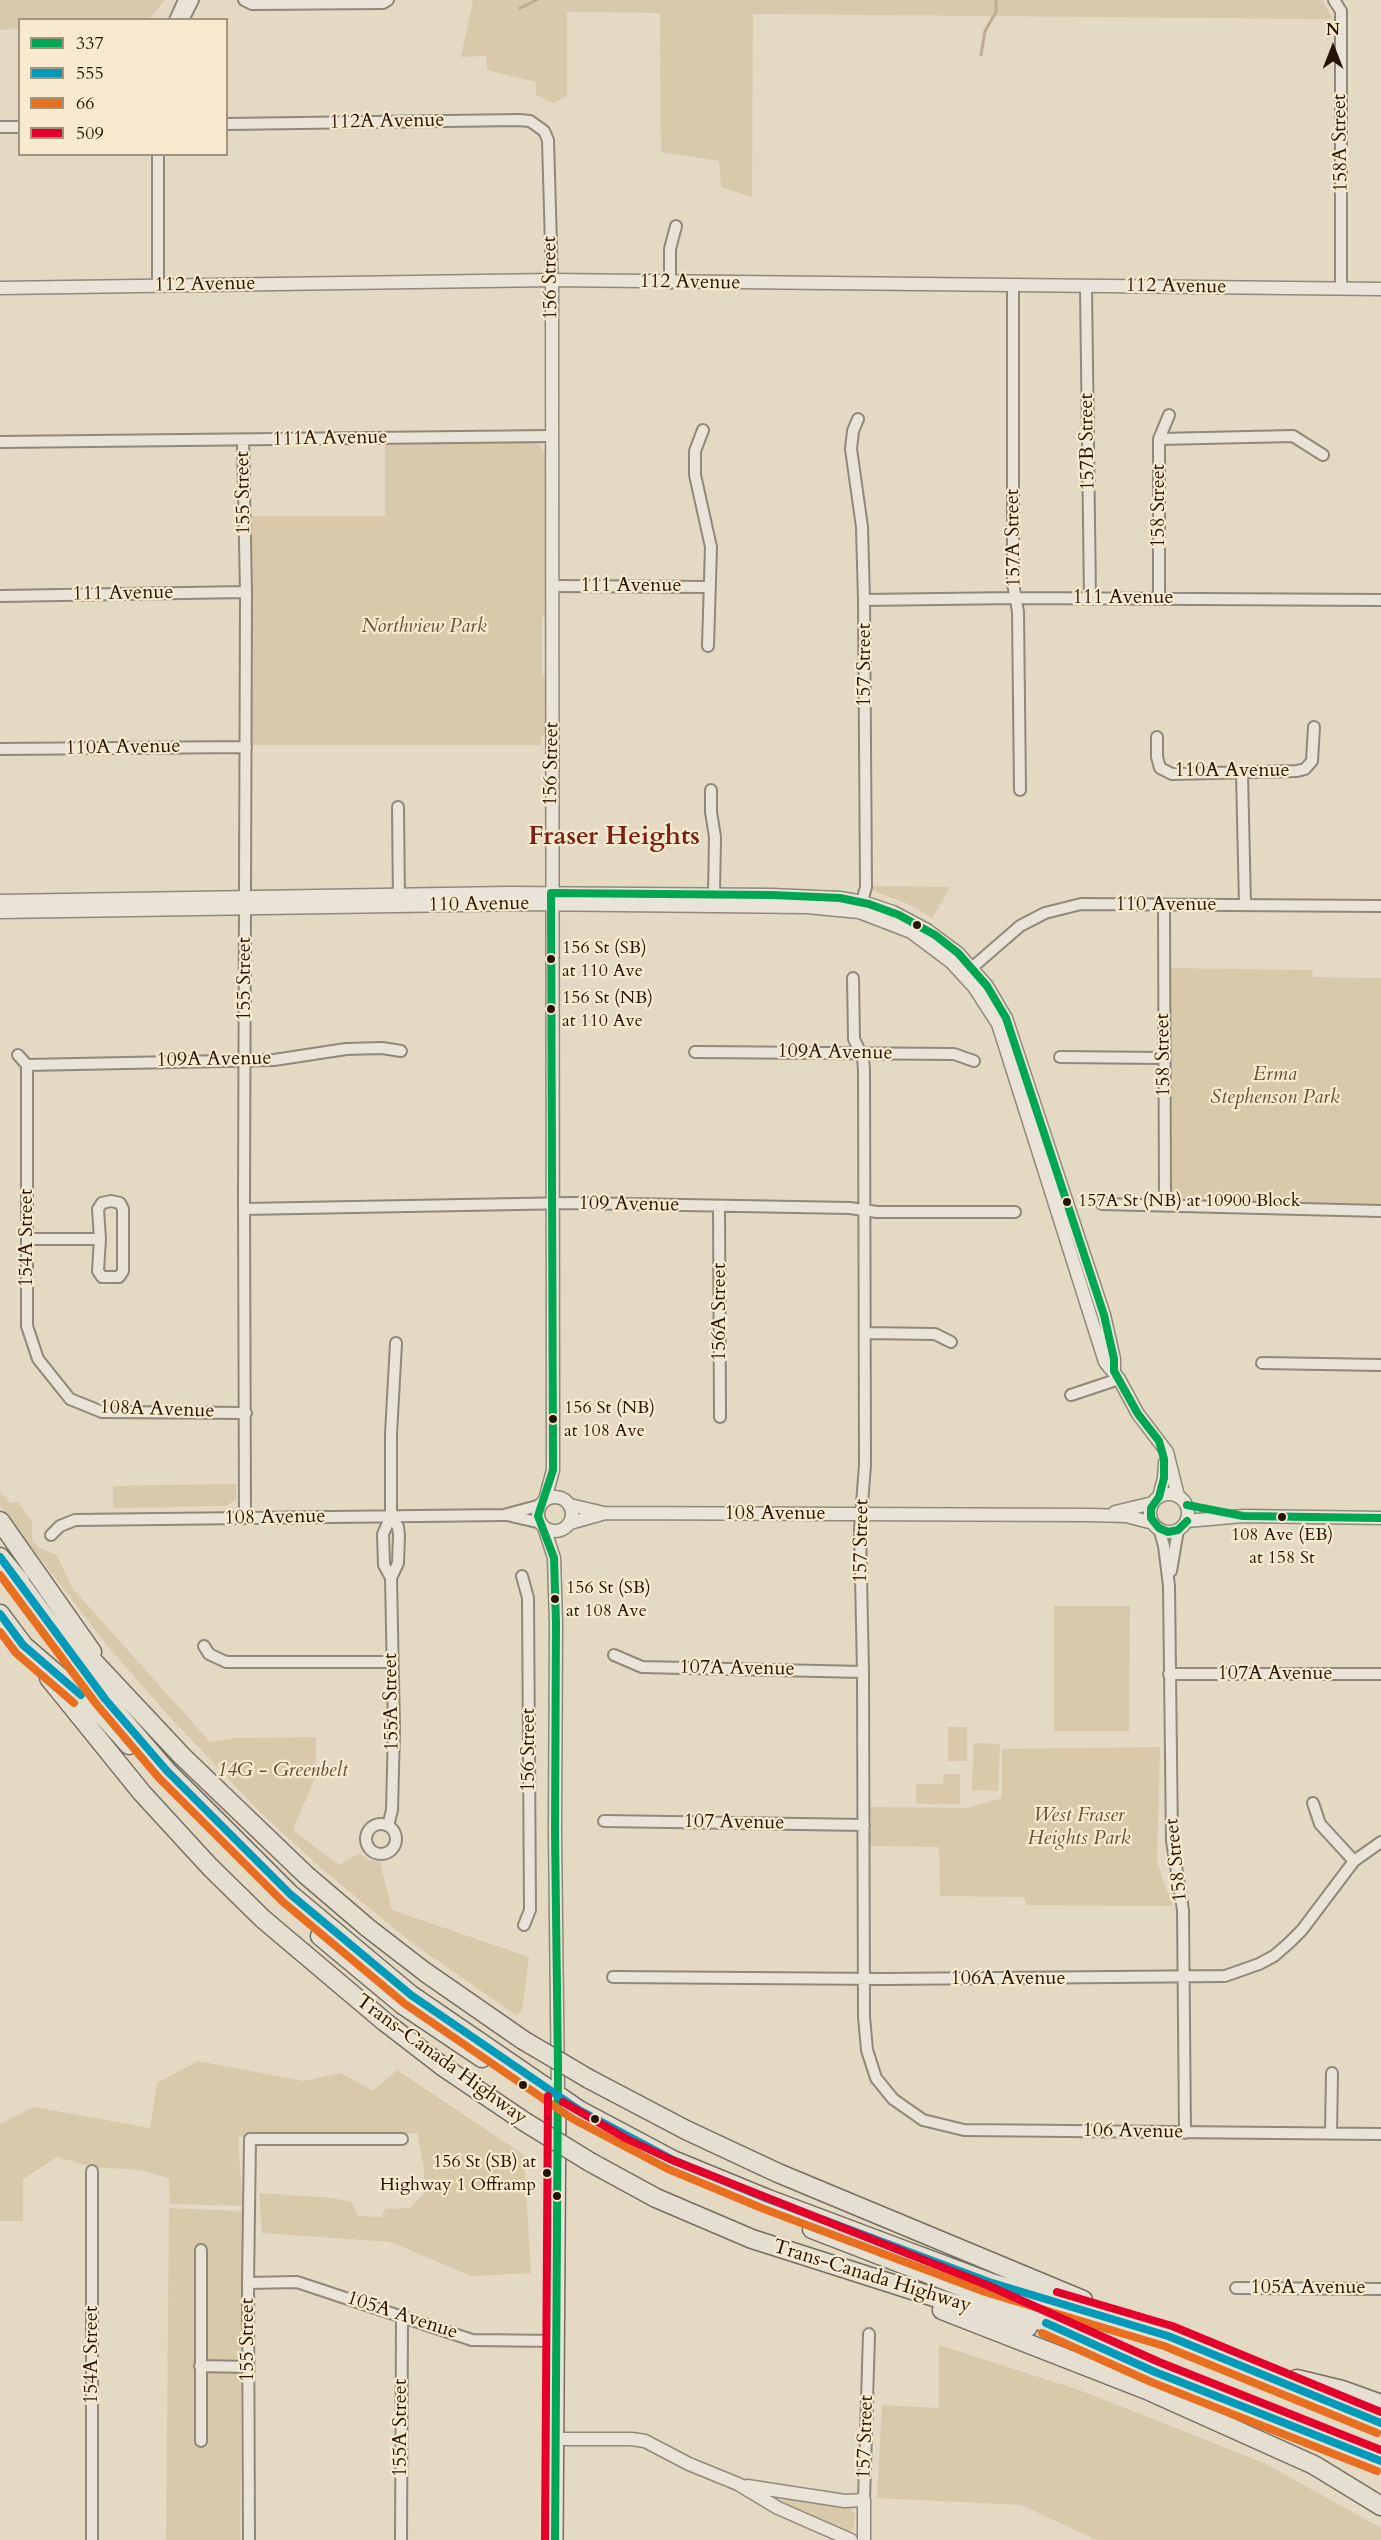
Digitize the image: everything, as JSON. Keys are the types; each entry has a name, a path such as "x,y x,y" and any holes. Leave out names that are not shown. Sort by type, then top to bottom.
{"highway":[{"path":"0,1521 117,1688"},
{"path":"0,1557 105,1699 166,1771 236,1842 290,1894 411,1995 558,2103 622,2148 668,2170 983,2295 1155,2372"},
{"path":"13,1573 117,1688 190,1764 306,1875 368,1928 425,1972 523,2040 589,2079 686,2130 778,2173 1381,2423"},
{"name":"Trans-Canada Highway","path":"0,1614 142,1793 210,1867 263,1919 384,2022 442,2066 525,2122 590,2162 656,2198 752,2239 797,2255 978,2309 1155,2372 1381,2461"},
{"path":"23,1645 95,1707 228,1850 344,1957 403,2005 533,2091 673,2160 768,2199 989,2282 1168,2336"},
{"path":"797,2255 1148,2390 1314,2465 1381,2506"},
{"path":"1235,2363 1342,2390 1381,2404"}],"main road":[{"name":"156 Street","path":"555,2540 558,2103"}],"street":[{"path":"175,18 184,0"},
{"path":"184,18 193,0"},
{"path":"244,0 252,4 382,3 388,0"},
{"name":"158A Street","path":"1334,0 1341,11 1341,289"},
{"name":"112A Avenue","path":"228,124 519,120 530,122 544,131"},
{"path":"0,127 18,127"},
{"name":"156 Street","path":"543,1503 553,1470 551,898 554,586 552,280 549,150 544,131"},
{"path":"158,156 158,285"},
{"path":"670,283 671,243 676,226"},
{"name":"112 Avenue","path":"0,288 552,280 1381,289"},
{"name":"157A Street","path":"1013,286 1015,598 1018,623 1020,790"},
{"name":"157B Street","path":"1086,287 1090,598"},
{"name":"158 Street","path":"1159,598 1159,439 1169,415"},
{"name":"157 Street","path":"858,419 853,431 851,449 862,527 864,600 866,887 861,907"},
{"path":"703,430 697,443 695,475 711,537 712,567 709,587 708,646"},
{"name":"111A Avenue","path":"0,442 552,436"},
{"path":"1159,439 1293,436 1323,455"},
{"name":"155 Street","path":"243,440 246,592 245,1518"},
{"name":"111 Avenue","path":"554,586 709,587"},
{"name":"111 Avenue","path":"0,596 246,592"},
{"name":"111 Avenue","path":"864,600 1015,598 1381,600"},
{"name":"110A Avenue","path":"1157,737 1157,757 1160,768 1172,774 1297,771 1305,769 1312,760 1314,727"},
{"name":"110A Avenue","path":"0,749 246,747"},
{"path":"1242,773 1245,905"},
{"path":"648,905 654,900 708,899 714,894 715,837 711,812 711,790"},
{"path":"398,807 399,900"},
{"name":"110 Avenue","path":"0,901 245,902 714,894 817,896 893,912 920,925 945,942 967,971 1020,926 1045,913 1081,904 1381,906"},
{"name":"110 Avenue","path":"551,898 648,905 861,907"},
{"name":"110 Avenue","path":"0,912 245,902"},
{"name":"158 Street","path":"1164,905 1165,1206"},
{"path":"967,971 997,1002 1015,1040 1104,1315 1117,1375 1138,1414 1169,1457 1182,1501 1182,1525"},
{"name":"157 Street","path":"853,978 854,1039 861,1053 864,1070 865,1465 861,1515 864,1672 864,1978 867,2050 876,2078 893,2099"},
{"name":"109A Avenue","path":"27,1065 245,1061 283,1059 337,1049 382,1048 401,1051"},
{"name":"109A Avenue","path":"695,1052 954,1054 974,1061"},
{"path":"18,1055 27,1065"},
{"path":"1060,1057 1163,1058"},
{"name":"154A Street","path":"27,1065 27,1326 38,1359 70,1400"},
{"path":"102,1203 120,1203 123,1209 123,1271 119,1277 102,1277 98,1272 100,1239 98,1209 102,1203"},
{"name":"109 Avenue","path":"244,1209 552,1203 877,1212 1015,1212"},
{"path":"1102,1204 1381,1211"},
{"name":"156A Street","path":"719,1206 720,1417"},
{"path":"27,1239 100,1239"},
{"path":"865,1333 927,1333 941,1336 951,1342"},
{"name":"155A Street","path":"391,1578 384,1565 383,1543 385,1526 391,1516 390,1434 396,1343"},
{"path":"1262,1363 1381,1365"},
{"path":"1071,1395 1117,1375"},
{"name":"108A Avenue","path":"70,1400 102,1412 246,1413"},
{"path":"1159,1442 1165,1464 1164,1478 1150,1513 1156,1526 1168,1532 1182,1525 1242,1516 1381,1518"},
{"name":"156 Street","path":"553,1470 566,1502"},
{"path":"1156,1500 1169,1494 1182,1501 1242,1516"},
{"path":"555,1497 566,1502 572,1515 567,1525 552,1531 542,1525 538,1516 543,1503 555,1497"},
{"name":"108 Avenue","path":"1090,1515 1126,1510 1156,1500"},
{"name":"108 Avenue","path":"566,1502 603,1513 1090,1515 1126,1516 1156,1526"},
{"name":"108 Avenue","path":"504,1515 543,1503"},
{"name":"108 Avenue","path":"567,1525 603,1513"},
{"name":"108 Avenue","path":"51,1535 60,1526 75,1520 504,1515 542,1525"},
{"name":"155A Street","path":"388,1826 392,1810 391,1578 398,1563 399,1534 398,1527 391,1516"},
{"name":"156 Street","path":"542,1525 554,1558 558,2103"},
{"name":"156 Street","path":"554,1558 567,1525"},
{"name":"158 Street","path":"1168,1586 1182,1525"},
{"name":"158 Street","path":"1156,1526 1164,1546 1168,1586 1172,1841 1183,1910 1185,2133"},
{"name":"156 Street","path":"522,1576 528,1598 530,1910 524,1925"},
{"path":"204,1646 209,1654 226,1662 392,1662"},
{"name":"107A Avenue","path":"614,1655 642,1667 864,1672"},
{"name":"107A Avenue","path":"1169,1674 1381,1674"},
{"path":"1313,1803 1320,1824 1354,1861 1381,1842"},
{"name":"107 Avenue","path":"604,1821 864,1825"},
{"name":"106A Avenue","path":"613,1977 1225,1977 1274,1956 1302,1930 1354,1861"},
{"path":"1331,2134 1332,2073"},
{"name":"106 Avenue","path":"893,2099 923,2120 964,2130 1381,2134"},
{"name":"155 Street","path":"249,2540 250,2139 402,2139"},
{"name":"154A Street","path":"92,2171 92,2540"},
{"path":"201,2250 201,2441"},
{"name":"105A Avenue","path":"248,2283 297,2282 472,2340 557,2341"},
{"name":"105A Avenue","path":"1236,2288 1381,2289"},
{"name":"155A Street","path":"400,2540 402,2316"},
{"name":"157 Street","path":"864,2540 869,2334"},
{"path":"200,2366 248,2367"},
{"path":"554,2439 645,2441 689,2464 738,2484 778,2508 851,2540"},
{"path":"738,2484 845,2501 864,2500"}],"green space":[{"path":"0,0 165,0 150,18 18,18 18,29 0,30"},
{"path":"473,0 1322,0 1333,19 753,14 752,197 721,187 719,161 661,152 660,13 567,12 567,96 553,103 536,95 536,82 487,70 486,56 461,57"},
{"name":"Northview Park","path":"495,440 539,444 545,454 546,611 542,619 542,672 546,680 546,733 541,738 541,745 252,745 247,516 385,516 385,442"},
{"path":"871,886 950,887 932,918 908,904 871,890"},
{"name":"Erma Stephenson Park","path":"1169,968 1312,970 1313,977 1381,978 1381,1204 1182,1200 1173,1195 1170,1186"},
{"path":"236,1484 236,1499 227,1506 113,1508 113,1486"},
{"name":"14G - Greenbelt","path":"0,1492 11,1503 18,1502 32,1522 32,1539 39,1548 57,1555 73,1589 210,1742 237,1738 316,1737 316,1775 293,1830 339,1865 360,1853 368,1860 380,1862 392,1910 529,1957 522,2011 516,2015 412,1943 322,1869 258,1810 166,1713 105,1643 0,1506"},
{"path":"1054,1606 1130,1606 1129,1731 1054,1731"},
{"path":"948,1727 967,1727 967,1761 948,1761"},
{"path":"974,1743 1000,1744 998,1791 972,1790"},
{"name":"West Fraser Heights Park","path":"1160,1747 1157,1863 1173,1906 1027,1905 1024,1897 940,1896 939,1847 866,1846 866,1807 968,1808 1002,1798 1002,1749"},
{"path":"944,1774 960,1774 960,1804 916,1804 916,1784 943,1784"},
{"path":"198,2061 303,2081 341,2073 373,2091 397,2070 524,2155 531,2273 471,2276 391,2242 262,2233 259,2193 332,2198 352,2202 358,2216 382,2217 385,2209 410,2208 424,2193 424,2168 417,2133 238,2137 243,2206 170,2204 169,2178 140,2170 94,2167 57,2157 23,2179 23,2221 0,2221 0,2124 34,2107 150,2128 157,2083"},
{"path":"169,2208 243,2211 240,2540 166,2540"},
{"path":"939,2345 1079,2390 1264,2463 1381,2528 1381,2540 1097,2540 1021,2505 877,2498 882,2405 939,2408"},
{"path":"791,2499 847,2506 855,2513 854,2529 846,2533 780,2504 781,2500"}],"waterway":[{"path":"520,8 537,0"},
{"path":"981,55 985,31 996,12 996,0"}],"transit line":[{"name":"337","path":"551,893 553,1470 538,1516 554,1558 556,1623 555,1832 558,2069 555,2540"},
{"name":"337","path":"551,893 772,895 840,898 869,904 899,915 935,935 958,953 987,986 1006,1018 1104,1315 1114,1359 1114,1371 1138,1414 1159,1441 1164,1459 1164,1478 1159,1497 1151,1508 1151,1518 1159,1528 1168,1532 1178,1530 1187,1521"},
{"name":"337","path":"1187,1505 1243,1516 1381,1518"},
{"name":"555","path":"0,1557 105,1699 167,1771 290,1894 411,1995 579,2110 673,2160 768,2199 989,2282 1168,2336 1381,2423"},
{"name":"66","path":"0,1575 97,1705 159,1778 283,1902 405,2004 573,2119 668,2169 764,2209 985,2292 1164,2346 1377,2433"},
{"name":"555","path":"0,1614 23,1645 81,1695"},
{"name":"66","path":"0,1632 16,1653 74,1703"},
{"name":"509","path":"545,2540 548,2096"},
{"name":"509","path":"563,2102 627,2139 672,2160 987,2285 1159,2362 1381,2450"},
{"name":"509","path":"1057,2292 1172,2326 1381,2412"},
{"name":"555","path":"1046,2323 1155,2372 1381,2461"},
{"name":"66","path":"1042,2333 1151,2382 1377,2471"}],"place":[{"name":"156 St (SB) at 110 Ave","path":"551,959"},
{"name":"156 St (NB) at 110 Ave","path":"551,1009"},
{"name":"157A St (NB) at 10900 Block","path":"1067,1202"},
{"name":"156 St (NB) at 108 Ave","path":"553,1419"},
{"name":"108 Ave (EB) at 158 St","path":"1282,1517"},
{"name":"156 St (SB) at 108 Ave","path":"555,1599"},
{"name":"156 St (SB) at Highway 1 Offramp","path":"547,2173"}],"district":[{"name":"Fraser Heights","path":"614,838"}]}
